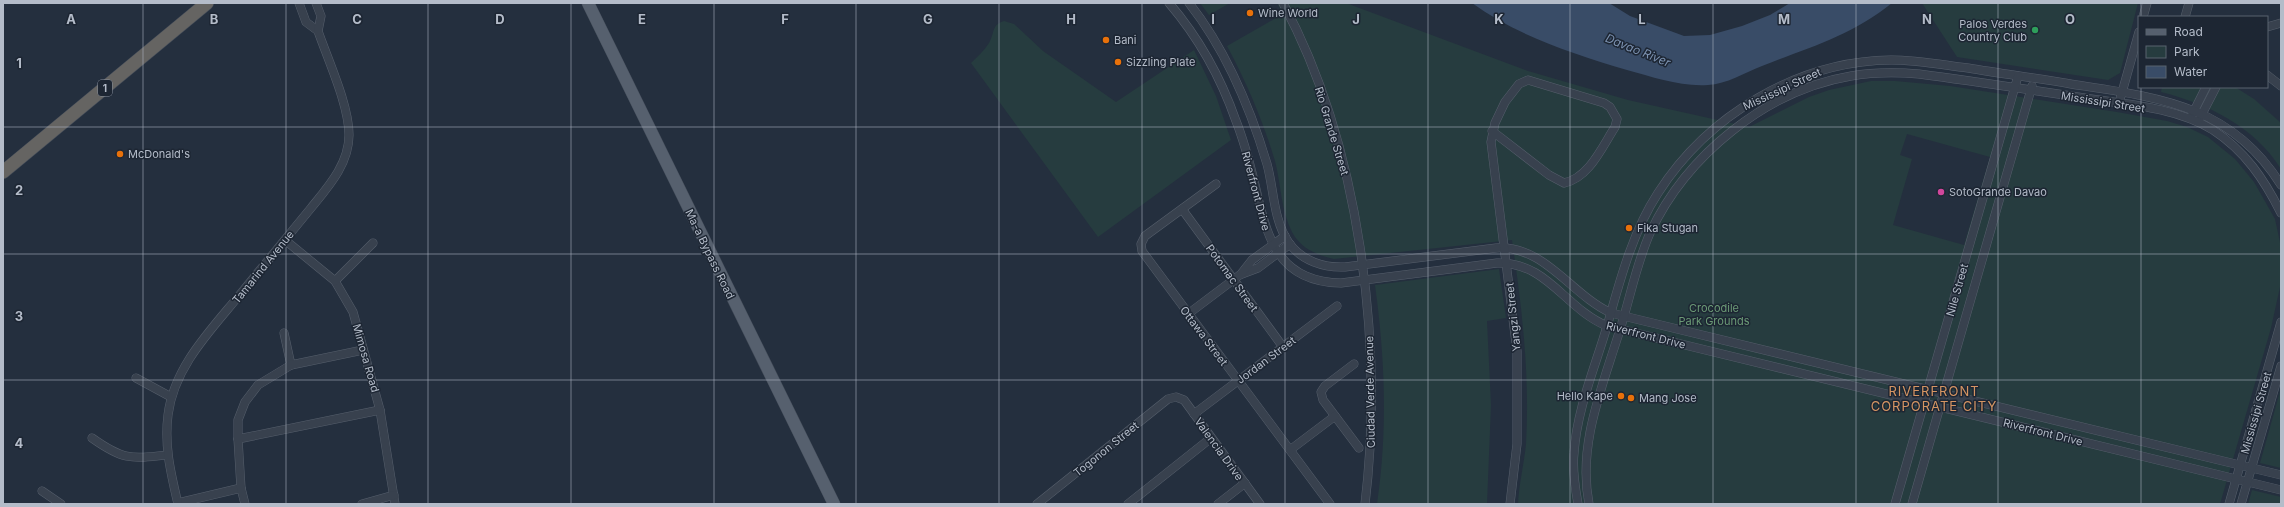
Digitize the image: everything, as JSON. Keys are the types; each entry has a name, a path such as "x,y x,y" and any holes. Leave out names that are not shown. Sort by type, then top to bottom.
{"highway":[{"name":"1","path":"3,172 207,3"}],"main road":[{"name":"Ma-a Bypass Road","path":"588,3 834,504"}],"street":[{"name":"Tamarind Avenue","path":"299,3 306,22 318,31"},
{"name":"Tamarind Avenue","path":"178,504 167,455 168,414 171,397 178,379 203,340 330,185 347,152 349,135 347,120 318,31 321,16 316,3"},
{"name":"Riverfront Drive","path":"1169,3 1203,49 1222,87 1237,122 1264,224 1273,245 1278,253 1296,271 1309,278 1325,283 1364,280 1508,262 1517,263 1533,270 1586,315 1607,326 2281,490"},
{"name":"Riverfront Drive","path":"1189,3 1216,42 1236,80 1248,108 1267,165 1278,217 1285,236 1298,253 1317,264 1333,268 1505,248 1524,251 1539,259 1592,303 1611,313 1624,317 2281,475"},
{"name":"Rio Grande Street","path":"1283,3 1325,103 1351,196 1364,280"},
{"path":"2143,16 2147,3"},
{"path":"2185,16 2190,3"},
{"path":"2268,27 2281,23"},
{"path":"2119,104 2138,36"},
{"name":"Mississipi Street","path":"1578,504 1573,453 1584,404 1607,326 1637,237 1658,194 1718,123 1765,94 1824,70 1869,61 1921,62 2122,92 2194,110 2219,122 2261,156 2281,186"},
{"path":"1919,74 1921,62"},
{"name":"Mississipi Street","path":"1589,504 1585,482 1586,457 1595,410 1650,234 1667,202 1688,176 1728,133 1744,120 1806,89 1826,82 1871,73 1919,74 2119,104 2190,119 2213,130 2241,152 2252,164 2271,193 2281,213"},
{"name":"Nile Street","path":"1895,504 2018,76"},
{"path":"2268,76 2281,86"},
{"name":"Nile Street","path":"1912,504 2035,78"},
{"name":"Yangzi Street","path":"1492,131 1549,174 1564,183 1586,171 1615,127 1617,120 1610,107 1604,103 1528,80 1519,84 1505,102 1492,131 1491,153 1508,262 1515,325 1518,387 1517,444 1510,504"},
{"path":"2190,119 2205,88"},
{"path":"2198,123 2215,88"},
{"name":"Ottawa Street","path":"1216,184 1145,236 1141,247 1143,254 1330,504"},
{"path":"2271,193 2281,186"},
{"name":"Potomac Street","path":"1182,209 1283,347"},
{"path":"1242,274 1252,260 1285,236"},
{"name":"Mimosa Road","path":"285,240 335,281 353,312 380,410 395,504"},
{"path":"335,281 372,243"},
{"path":"1188,314 1242,274 1258,268 1290,244"},
{"name":"Ciudad Verde Avenue","path":"1364,280 1369,326 1372,405 1370,462 1365,504"},
{"name":"Jordan Street","path":"1194,414 1337,306"},
{"name":"Mississipi Street","path":"2229,504 2281,322"},
{"path":"284,333 291,365"},
{"path":"245,504 241,488 238,439 238,420 244,402 258,385 291,365 363,350"},
{"path":"1354,364 1325,386 1321,392 1322,400 1359,448"},
{"name":"Mississipi Street","path":"2241,504 2281,366"},
{"path":"136,378 171,397"},
{"name":"Valencia Drive","path":"1176,396 1184,400 1260,504"},
{"name":"Togonon Street","path":"1038,504 1168,399 1176,396"},
{"path":"238,439 380,410"},
{"path":"1290,450 1335,416"},
{"path":"92,438 122,456 133,458 167,455"},
{"path":"1128,504 1212,438"},
{"path":"1218,504 1245,483"},
{"path":"178,504 241,488"},
{"path":"42,491 61,504"},
{"path":"362,504 394,495"}],"green space":[{"path":"1200,3 1230,3 1209,15"},
{"name":"Crocodile Park Grounds","path":"1277,3 1346,3 1528,71 1628,100 1749,127 1809,97 1829,90 1871,81 1895,81 1950,86 2117,112 2167,121 2187,127 2208,137 2235,159 2254,182 2275,219 2281,247 2280,287 2271,328 2220,504 1518,504 1526,444 1527,393 1522,316 1512,240 1334,259 1316,253 1300,243 1288,224 1283,206 1275,161 1260,117 1248,88 1227,46 1283,14","holes":["1907,134 1990,157 1964,245 1893,225 1912,159 1900,155"]},
{"name":"Palos Verdes Country Club","path":"1922,3 2138,3 2120,73 2108,80 1957,57"},
{"path":"1004,21 1014,24 1043,51 1116,102 1194,50 1216,96 1231,140 1098,237 971,63 989,43 995,27"},
{"path":"2162,88 2237,88 2254,99 2281,123 2281,169 2270,154 2244,129 2213,110 2161,92"},
{"path":"1499,269 1506,318 1487,321 1491,405 1487,504 1377,504 1383,449 1384,394 1381,340 1375,285"},
{"path":"2281,388 2281,468 2260,463"},
{"path":"2252,490 2281,497 2281,504 2248,504"}],"water":[{"name":"Davao River","path":"1472,3 1609,3 1630,16 1684,36 1710,35 1742,26 1770,15 1790,3 1892,3 1861,24 1830,40 1722,83 1698,85 1677,83 1627,70 1546,43 1489,15"}],"place":[{"name":"Wine World","path":"1250,13"},
{"name":"Palos Verdes Country Club","path":"2035,30"},
{"name":"Bani","path":"1106,40"},
{"name":"Sizzling Plate","path":"1118,62"},
{"name":"McDonald's","path":"120,154"},
{"name":"SotoGrande Davao","path":"1941,192"},
{"name":"Fika Stugan","path":"1629,228"},
{"name":"Hello Kape","path":"1621,396"},
{"name":"Mang Jose","path":"1631,398"}],"district":[{"name":"RIVERFRONT CORPORATE CITY","path":"1934,398"}]}
